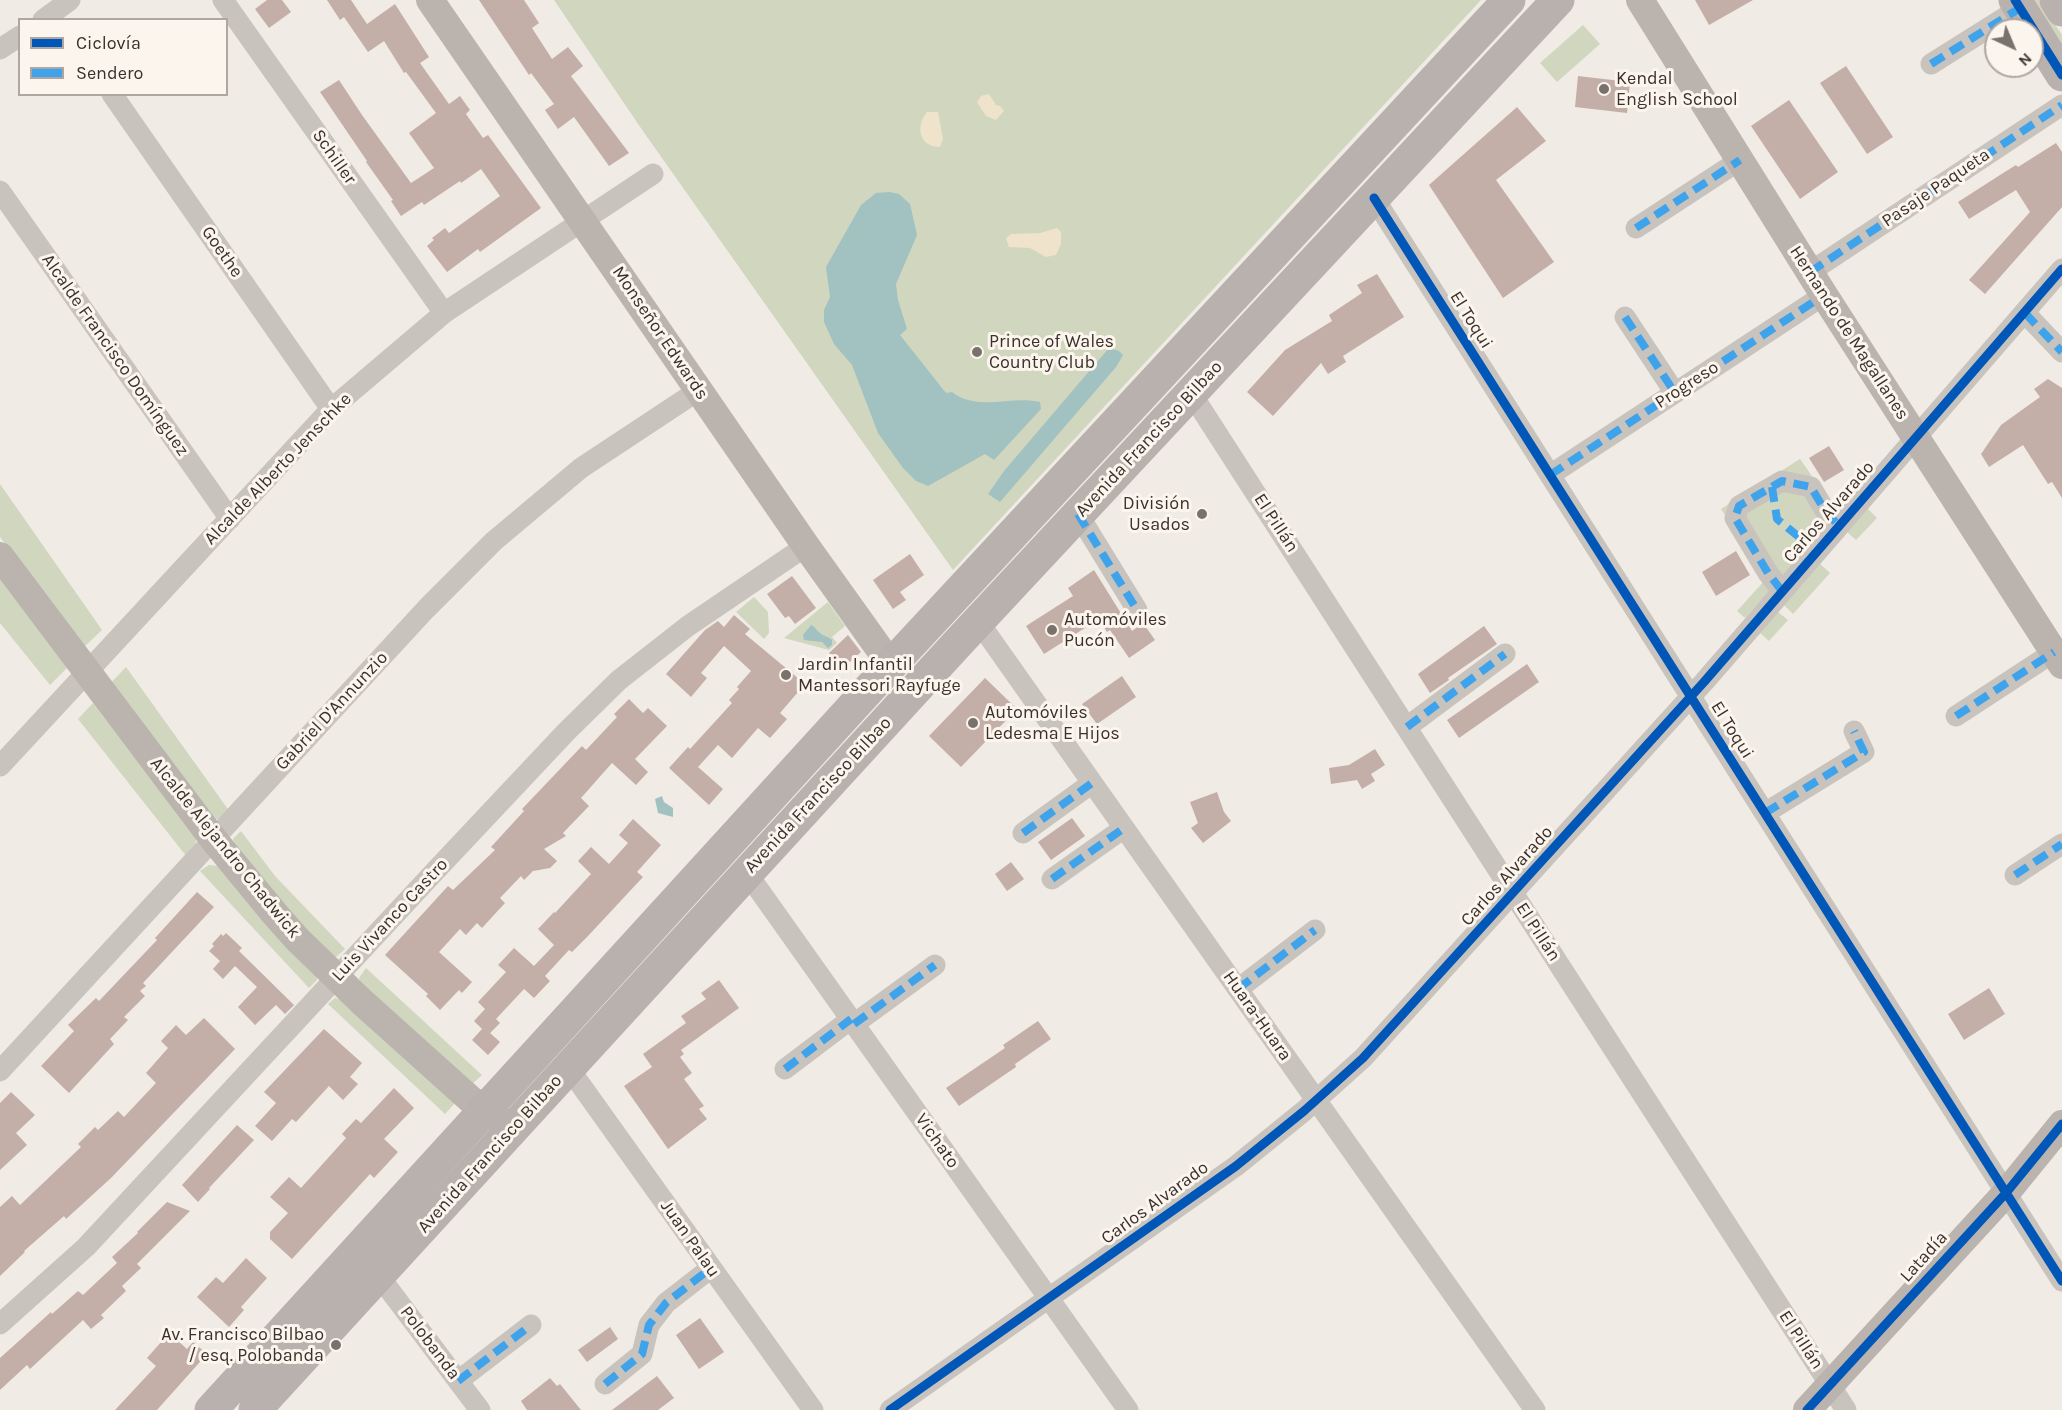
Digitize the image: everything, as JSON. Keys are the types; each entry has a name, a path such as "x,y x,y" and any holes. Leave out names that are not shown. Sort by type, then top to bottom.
{"main road":[{"name":"Avenida Francisco Bilbao","path":"211,1410 891,665 1509,0"},
{"name":"Avenida Francisco Bilbao","path":"255,1410 978,621 1558,0"},
{"path":"2056,0 2062,10"},
{"path":"2018,4 2062,75"},
{"path":"886,722 893,708 896,694 896,679 891,665"}],"street":[{"name":"Schiller","path":"223,0 444,313"},
{"name":"Monseñor Edwards","path":"430,0 806,546 891,665"},
{"name":"Hernando de Magallanes","path":"1640,0 1915,438 2058,658"},
{"path":"1931,64 2018,4"},
{"path":"0,49 18,37"},
{"name":"Goethe","path":"113,96 331,409"},
{"name":"Pasaje Paqueta","path":"1817,283 2062,105"},
{"path":"1636,228 1740,160"},
{"name":"Alcalde Alberto Jenschke","path":"0,766 331,409 444,313 653,174"},
{"name":"Alcalde Francisco Domínguez","path":"0,191 230,519"},
{"name":"El Toqui","path":"1374,198 2062,1281"},
{"name":"Carlos Alvarado","path":"890,1410 1236,1166 1316,1101 1363,1058 1691,696 2062,269"},
{"name":"Progreso","path":"1550,476 1675,393 1817,283"},
{"path":"2025,313 2062,352"},
{"path":"1626,317 1675,393"},
{"name":"Gabriel D'Annunzio","path":"0,1071 426,609 494,541 581,468 699,390"},
{"name":"El Pillán","path":"1191,393 1846,1410"},
{"name":"Carlos Alvarado","path":"1782,591 1768,573 1735,518 1739,506 1782,481 1810,487 1824,509 1839,526"},
{"path":"1078,514 1137,610"},
{"name":"Luis Vivanco Castro","path":"0,1324 86,1247 567,732 619,680 688,626 806,546"},
{"name":"Alcalde Alejandro Chadwick","path":"0,556 214,840 297,939 362,1002 484,1110 513,1129"},
{"name":"Huara-Huara","path":"978,621 1535,1410"},
{"path":"1407,727 1505,654"},
{"path":"1956,716 2058,658"},
{"path":"1765,813 1864,752 1854,731"},
{"path":"1023,832 1092,783"},
{"path":"1052,879 1124,828"},
{"path":"2015,875 2062,844"},
{"name":"Vichato","path":"747,873 1128,1410"},
{"path":"1238,989 1315,930"},
{"path":"785,1069 935,965"},
{"name":"Juan Palau","path":"568,1067 813,1410"},
{"name":"Latadía","path":"1808,1410 2006,1192 2062,1124"},
{"path":"605,1384 642,1354 649,1325 666,1303 711,1268"},
{"name":"Polobanda","path":"379,1276 480,1410"},
{"path":"458,1381 531,1325"}],"green space":[{"name":"Prince of Wales Country Club","path":"554,0 1481,0 953,570 645,134"},
{"path":"2025,0 2039,0 2062,35 2062,58 2044,30 2044,18 2036,18"},
{"path":"1583,25 1600,44 1557,82 1540,63"},
{"path":"1800,459 1839,515 1774,587 1721,509"},
{"path":"0,484 102,630 83,648 0,537"},
{"path":"1868,509 1877,518 1856,540 1847,532"},
{"path":"1820,564 1830,573 1793,614 1784,605"},
{"path":"0,573 68,667 50,685 0,623"},
{"path":"1765,580 1773,588 1745,618 1737,611"},
{"path":"754,597 768,612 769,633 764,639 736,612"},
{"path":"828,602 845,626 832,637 837,643 829,650 784,638"},
{"path":"1778,612 1788,620 1769,641 1760,633"},
{"path":"126,667 230,812 220,819 208,819 106,688"},
{"path":"93,703 197,838 187,857 78,719"},
{"path":"241,831 275,876 345,949 334,959 323,951 235,848 233,839"},
{"path":"209,865 218,866 317,975 317,980 309,988 200,871"},
{"path":"366,968 482,1075 470,1086 361,984 359,978"},
{"path":"335,998 347,1001 456,1102 445,1114 328,1004"}],"sand":[{"path":"989,94 996,105 1004,111 996,120 986,116 977,102 981,96"},
{"path":"927,112 938,112 943,139 940,147 927,144 921,135 921,123"},
{"path":"1057,228 1061,232 1061,244 1056,255 1046,257 1030,248 1009,247 1006,238 1011,234 1040,233"}],"water":[{"path":"876,193 899,194 910,204 917,235 896,284 898,300 907,329 900,335 946,393 952,392 962,398 983,402 1029,400 1040,402 1041,409 994,460 985,454 928,486 916,481 903,468 878,433 852,365 834,344 824,322 824,310 830,297 826,267 861,205"},
{"path":"1109,348 1123,355 1116,367 1000,502 988,494 1004,471"},
{"path":"811,625 832,640 832,645 828,648 822,642 804,640 803,635"},
{"path":"662,796 664,802 673,808 673,817 658,813 655,799"}],"building":[{"path":"267,0 282,0 291,12 269,28 255,9"},
{"path":"327,0 351,0 367,24 395,4 429,57 420,63 449,104 460,96 470,110 466,114 483,138 488,135 541,208 480,252 478,249 447,272 427,246 434,240 432,238 445,228 449,233 500,196 481,169 424,205 422,202 401,216 391,201 393,200 320,92 339,80 411,183 434,168 409,133 436,113 406,72 404,73 384,41 368,52 344,17 340,20"},
{"path":"479,0 524,0 539,23 532,28 552,59 568,47 583,66 571,76 629,153 609,166 574,117 558,129 545,110 554,104 531,73 529,75"},
{"path":"1695,0 1753,0 1709,25"},
{"path":"1846,66 1893,137 1867,154 1820,83"},
{"path":"1578,76 1630,82 1627,113 1575,107"},
{"path":"1789,100 1838,172 1800,199 1751,126"},
{"path":"1517,107 1546,141 1496,180 1554,262 1503,298 1429,185"},
{"path":"2056,143 2062,152 2062,207 1985,294 1969,280 2030,212 2016,190 1969,219 1958,202"},
{"path":"1377,274 1404,317 1343,356 1346,362 1328,374 1321,363 1273,416 1247,392 1285,350 1332,321 1329,315 1362,293 1357,285"},
{"path":"2048,379 2062,388 2062,498 2052,482 2048,484 2023,445 1989,467 1981,454 2001,425 2040,397 2034,389"},
{"path":"1829,446 1844,470 1824,482 1809,458"},
{"path":"1736,551 1750,575 1716,596 1702,572"},
{"path":"910,554 924,575 900,592 906,600 893,609 873,580"},
{"path":"1094,570 1132,631 1143,623 1155,640 1129,658 1110,630 1107,632 1099,619 1044,654 1026,626 1073,596 1068,588"},
{"path":"792,576 816,608 795,624 789,616 785,618 767,594"},
{"path":"734,615 750,629 745,634 805,684 780,713 787,719 770,738 758,728 732,758 718,745 698,767 723,789 709,805 669,768 688,747 690,749 732,703 729,700 751,671 724,646 701,673 707,678 691,697 666,674 705,630 718,621 724,627"},
{"path":"1484,626 1497,644 1430,693 1418,674"},
{"path":"848,635 861,652 842,669 829,653"},
{"path":"1527,664 1539,682 1459,738 1447,720"},
{"path":"1122,676 1136,697 1097,724 1082,704"},
{"name":"Automóviles Ledesma E Hijos","path":"985,678 1017,709 961,767 929,736"},
{"path":"629,699 643,713 648,708 667,726 635,759 648,772 636,785 612,763 581,798 589,806 563,833 566,836 544,849 557,861 550,868 533,871 524,880 521,876 500,898 505,903 482,928 477,923 466,935 460,929 439,952 472,982 462,993 459,990 440,1010 426,996 428,994 385,955 448,886 453,890 495,850 491,847 524,811 522,809 582,746 586,750 617,717 614,714"},
{"path":"1375,749 1385,765 1371,774 1375,781 1362,789 1357,780 1331,784 1329,768 1349,765"},
{"path":"1217,792 1224,812 1231,821 1203,843 1191,828 1198,823 1190,802"},
{"path":"1072,818 1085,836 1051,860 1038,842"},
{"path":"633,819 661,845 637,872 643,877 588,936 572,952 569,950 545,976 550,981 534,998 524,989 496,1019 500,1023 490,1033 500,1042 488,1055 472,1040 482,1029 474,1021 485,1009 478,1002 506,972 498,965 514,948 534,966 554,945 538,929 591,874 578,861 591,847 609,864 628,843 619,835"},
{"path":"1011,862 1024,879 1007,891 995,874"},
{"path":"197,892 214,907 143,983 146,986 140,991 145,996 124,1017 128,1020 110,1039 114,1044 69,1093 41,1066 74,1031 68,1025 96,998 99,1001 157,940 155,938"},
{"path":"226,933 242,948 239,951 294,1005 285,1014 276,1005 255,1025 238,1007 257,987 235,966 223,979 213,969 220,961 209,951 221,934 223,936"},
{"path":"719,980 739,1008 681,1050 684,1054 680,1057 692,1073 684,1079 704,1106 699,1109 707,1119 668,1149 624,1086 652,1067 643,1054 686,1023 681,1016 706,999 701,993"},
{"path":"1989,988 2005,1014 1964,1040 1948,1014"},
{"path":"204,1018 235,1049 111,1178 66,1219 64,1216 24,1251 0,1276 0,1207 12,1196 20,1205 81,1147 78,1144 95,1127 98,1130 118,1111 124,1117 156,1083 146,1073 168,1048 161,1041 176,1025 186,1035"},
{"path":"1038,1021 1051,1039 1015,1064 1016,1067 959,1106 946,1088 1005,1048 1003,1045"},
{"path":"324,1029 362,1063 350,1077 358,1084 343,1100 329,1086 296,1122 292,1119 272,1141 255,1126 276,1103 264,1092"},
{"path":"394,1088 414,1108 384,1139 398,1152 374,1178 370,1174 292,1259 270,1239 270,1232 288,1213 270,1197 289,1177 301,1188 346,1138 342,1134 356,1119 361,1123"},
{"path":"11,1092 35,1115 16,1133 27,1145 0,1170 0,1103"},
{"path":"237,1125 254,1140 198,1202 182,1185"},
{"path":"167,1202 190,1211 137,1264 141,1268 122,1286 126,1291 101,1315 104,1318 91,1329 83,1320 30,1369 27,1365 0,1390 0,1358 78,1291 83,1295 117,1263 112,1257"},
{"path":"246,1258 267,1278 241,1307 244,1310 229,1327 197,1297 216,1277 223,1283"},
{"path":"700,1318 724,1352 699,1369 676,1335"},
{"path":"610,1327 618,1339 587,1362 578,1350"},
{"path":"169,1333 187,1349 193,1342 207,1354 157,1410 115,1410 156,1366 147,1358"},
{"path":"657,1376 674,1398 658,1410 612,1410"},
{"path":"550,1378 557,1386 560,1384 581,1410 527,1410 521,1401"}],"marked path":[{"path":"1931,64 2020,8"},
{"path":"1810,272 2062,105"},
{"path":"1636,228 1740,160"},
{"path":"1550,475 1824,295"},
{"path":"2025,313 2062,352"},
{"path":"1625,317 1675,393"},
{"path":"1782,591 1768,573 1735,518 1739,506 1782,481 1811,487 1824,509 1839,526"},
{"path":"1772,487 1777,519 1799,537"},
{"path":"1078,514 1137,610"},
{"path":"1956,716 2054,652"},
{"path":"1407,727 1505,654"},
{"path":"1765,813 1864,752 1854,731"},
{"path":"1023,833 1092,783"},
{"path":"1052,879 1124,828"},
{"path":"2015,875 2062,844"},
{"path":"1238,989 1315,930"},
{"path":"854,1024 935,965"},
{"path":"785,1069 851,1019"},
{"path":"605,1384 642,1354 649,1325 666,1303 711,1268"},
{"path":"458,1381 531,1325"}],"cycle path":[{"path":"2015,0 2062,75"},
{"path":"1374,198 2062,1281"},
{"path":"890,1410 1236,1166 1304,1111 1363,1058 1704,682 2062,269"},
{"path":"1807,1410 2006,1193 2062,1124"}],"place":[{"name":"Kendal English School","path":"1604,89"},
{"name":"Prince of Wales Country Club","path":"977,352"},
{"name":"División Usados","path":"1202,514"},
{"name":"Automóviles Pucón","path":"1052,630"},
{"name":"Jardin Infantil Mantessori Rayfuge","path":"786,675"},
{"name":"Automóviles Ledesma E Hijos","path":"973,723"},
{"name":"Av. Francisco Bilbao / esq. Polobanda","path":"336,1345"}]}
